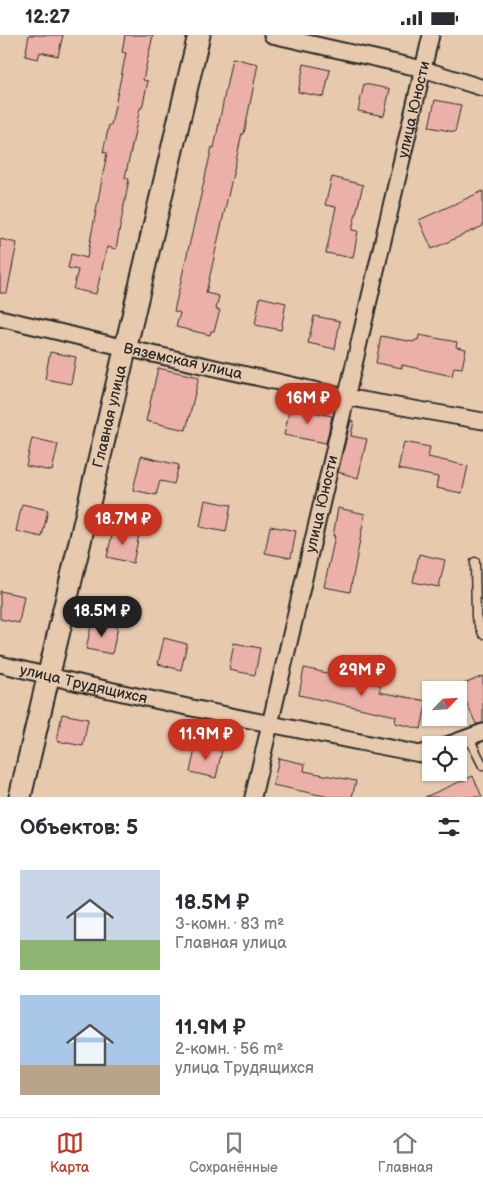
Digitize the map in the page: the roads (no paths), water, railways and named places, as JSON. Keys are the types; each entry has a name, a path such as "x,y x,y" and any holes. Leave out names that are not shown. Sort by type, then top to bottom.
{"street":[{"name":"Главная улица","path":"20,797 199,35"},
{"path":"272,35 423,69 483,88"},
{"name":"улица Юности","path":"253,797 431,35"},
{"name":"Вяземская улица","path":"0,318 126,349 345,397 483,421"},
{"name":"улица Трудящихся","path":"0,664 270,724 422,753"},
{"path":"469,738 483,732"}],"lane":[{"path":"475,562 476,617 483,634"},
{"path":"469,738 483,767"}]}
